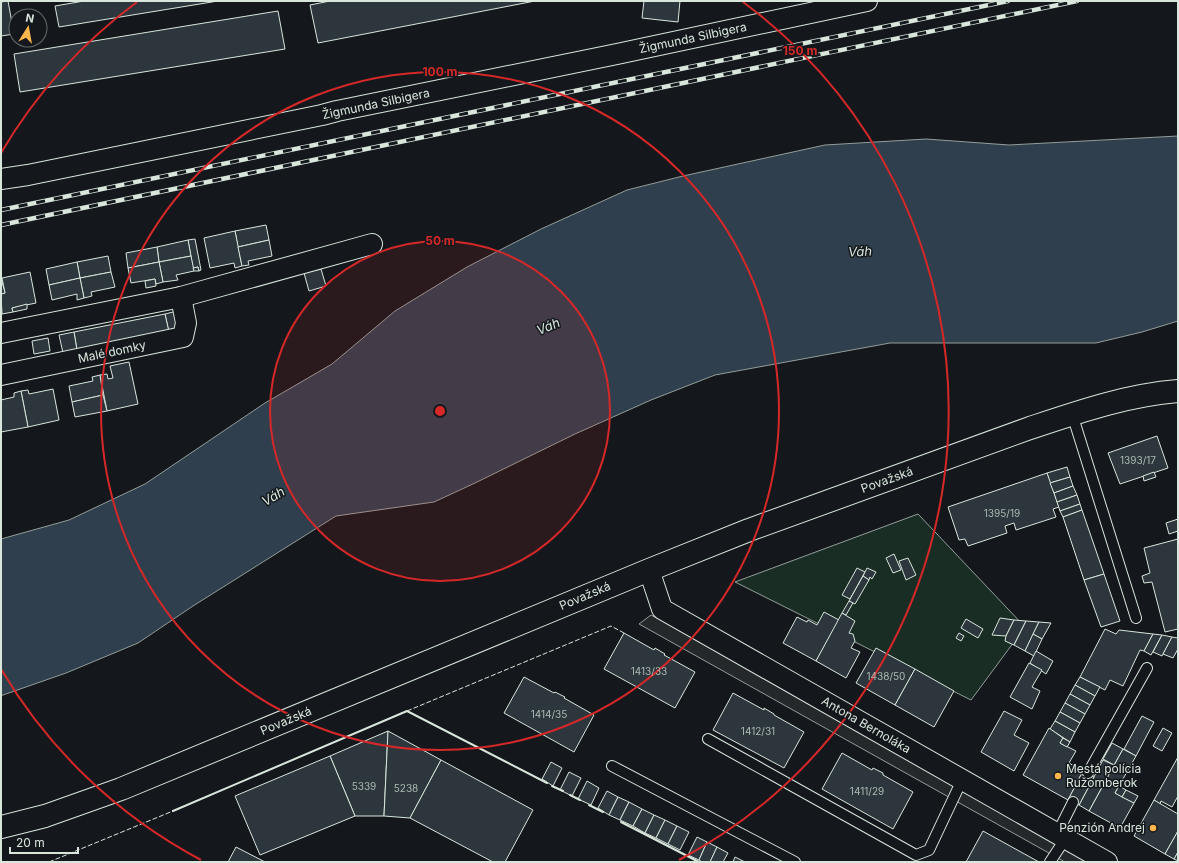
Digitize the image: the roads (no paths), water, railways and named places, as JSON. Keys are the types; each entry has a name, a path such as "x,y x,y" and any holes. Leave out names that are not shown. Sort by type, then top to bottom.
{"main road":[{"name":"Považská","path":"1,827 45,816 122,789 649,570 756,528 1023,430 1072,414 1129,399 1178,391"}],"street":[{"name":"Žigmunda Silbigera","path":"1,179 43,172 322,115 867,1"},
{"path":"1,333 181,298 372,244"},
{"name":"Malé domky","path":"1,375 183,338 186,323 181,298"},
{"name":"Antona Bernoláka","path":"649,570 662,609 1107,862"}],"lane":[{"path":"1072,414 1136,618"},
{"path":"1088,774 1148,668"},
{"path":"708,739 916,855 929,850"},
{"path":"612,766 795,862"},
{"path":"924,862 962,780"},
{"path":"1050,862 1073,802"}],"water":[{"name":"Váh","path":"1178,136 1178,321 1142,332 1096,343 890,343 715,375 651,400 575,434 434,502 336,516 193,606 138,643 66,673 1,696 1,539 69,520 145,484 265,403 332,364 395,311 467,267 541,229 627,190 683,176 825,145 926,139 1009,145"}],"railway":[{"path":"1,210 1008,1"},
{"path":"1,225 1077,1"}],"place":[{"name":"Mestá polícia Ružomberok","path":"1058,776"},
{"name":"Penzión Andrej","path":"1153,828"}]}
